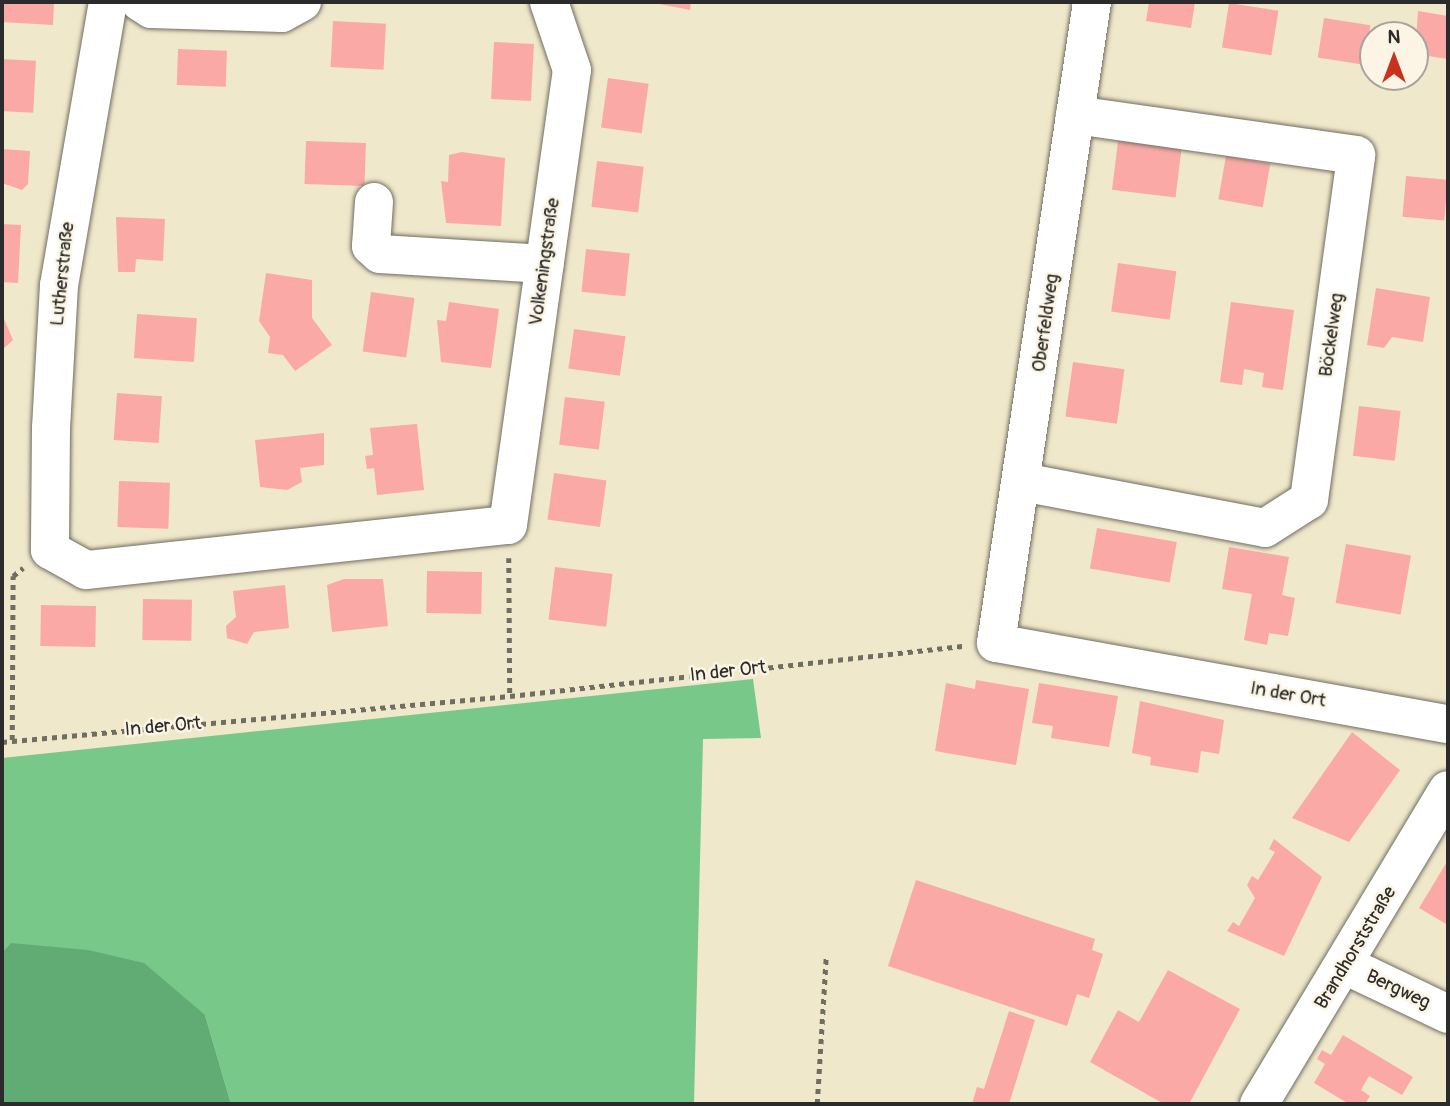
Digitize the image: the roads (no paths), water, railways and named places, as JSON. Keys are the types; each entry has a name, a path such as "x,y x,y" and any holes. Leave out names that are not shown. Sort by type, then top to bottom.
{"street":[{"name":"Lutherstraße","path":"108,2 59,285 50,550 86,570 211,557"},
{"path":"140,2 151,9 282,13 302,2"},
{"name":"Volkeningstraße","path":"211,557 508,525 572,70 549,2"},
{"name":"Oberfeldweg","path":"996,643 1092,2"},
{"name":"Böckelweg","path":"1022,482 1265,528 1309,500 1356,155 1075,115"},
{"path":"374,202 371,246 380,254 545,264"},
{"name":"In der Ort","path":"996,643 1448,724"},
{"name":"Brandhorststraße","path":"1259,1104 1347,966 1448,790"},
{"name":"Bergweg","path":"1347,966 1448,1014"}]}
